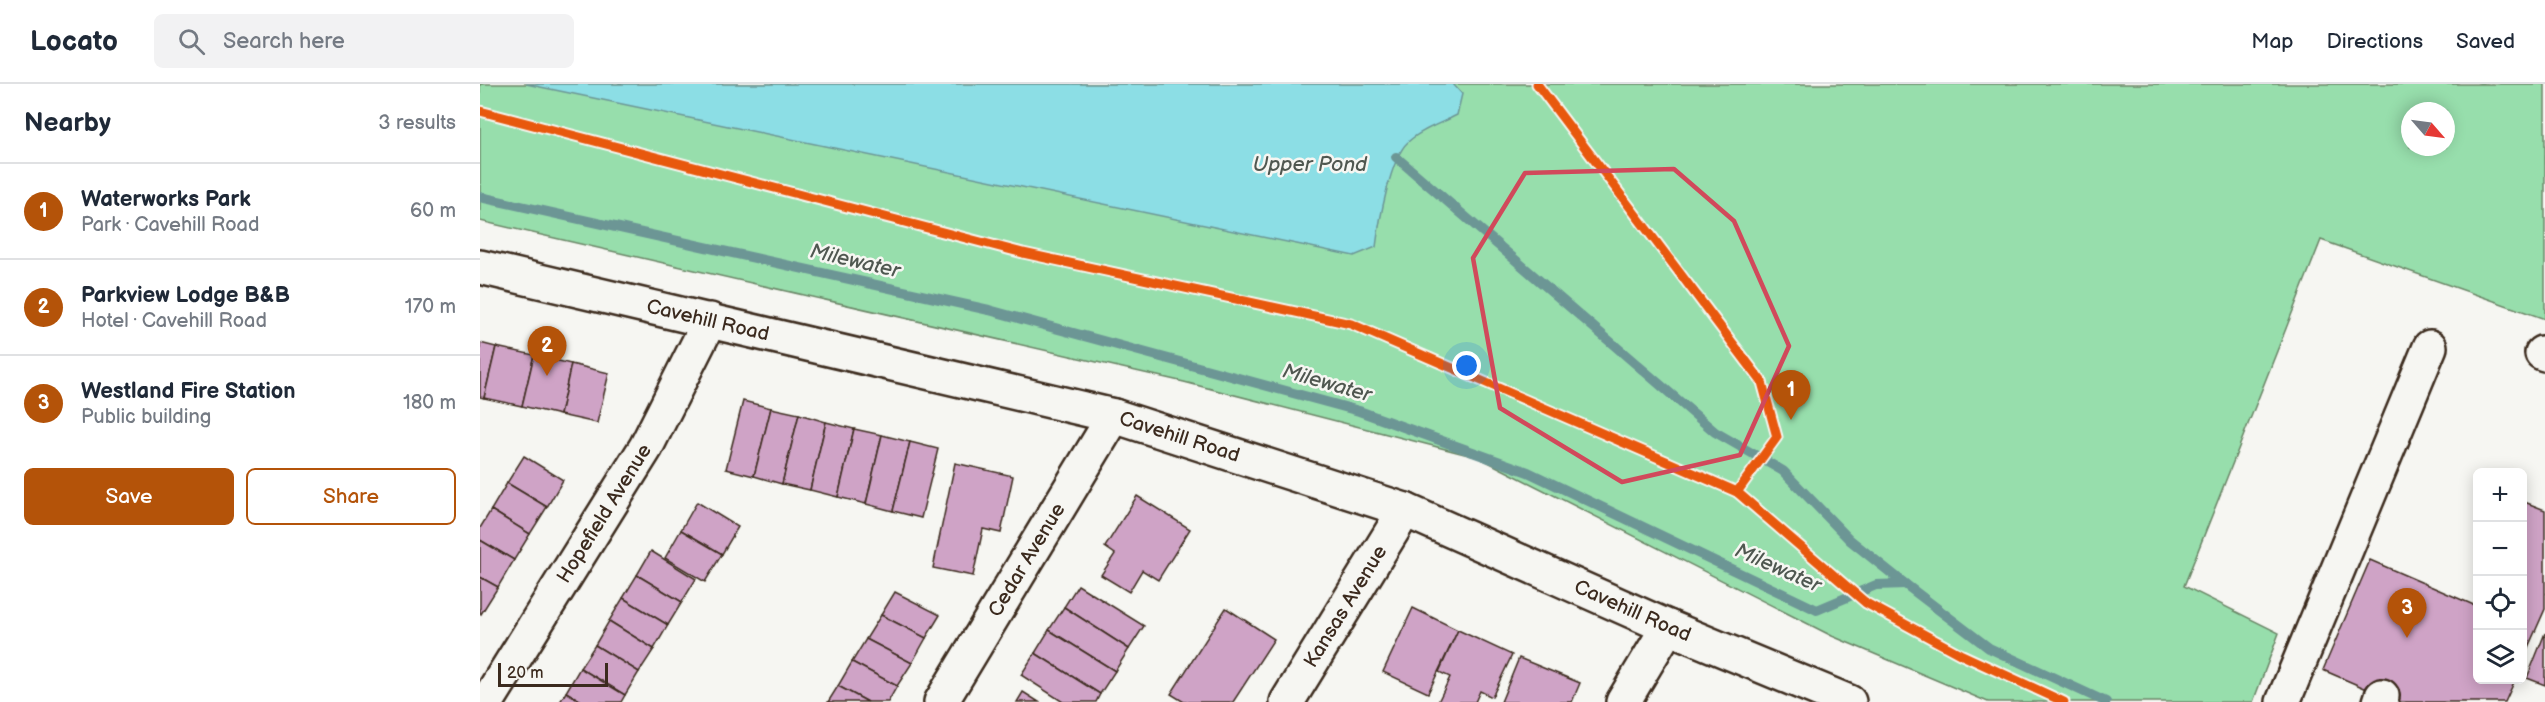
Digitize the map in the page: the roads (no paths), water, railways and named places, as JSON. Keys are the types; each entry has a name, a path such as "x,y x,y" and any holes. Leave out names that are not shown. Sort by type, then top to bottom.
{"main road":[{"name":"Cavehill Road","path":"480,267 1114,416 1405,510 1668,627 1849,702"},
{"name":"Hopefield Avenue","path":"488,702 645,447 710,320"},
{"path":"2283,702 2430,347"},
{"name":"Cedar Avenue","path":"941,702 1114,416"},
{"name":"Kansas Avenue","path":"1287,702 1405,510"},
{"path":"1623,702 1668,627"}],"water":[{"name":"Upper Pond","path":"526,84 1453,84 1462,94 1457,115 1419,134 1402,150 1386,191 1376,247 1354,256"}],"waterway":[{"path":"1396,157 1715,432 1783,471 1850,540 1905,584 1989,648 2106,702"},
{"name":"Milewater","path":"480,197 989,310 1359,411 1528,472 1817,610 1876,585 1905,584"}],"place":[{"name":"Parkview Lodge B&B","path":"547,376"},
{"name":"Waterworks Park","path":"1791,420"},
{"name":"Westland Fire Station","path":"2407,638"}]}
